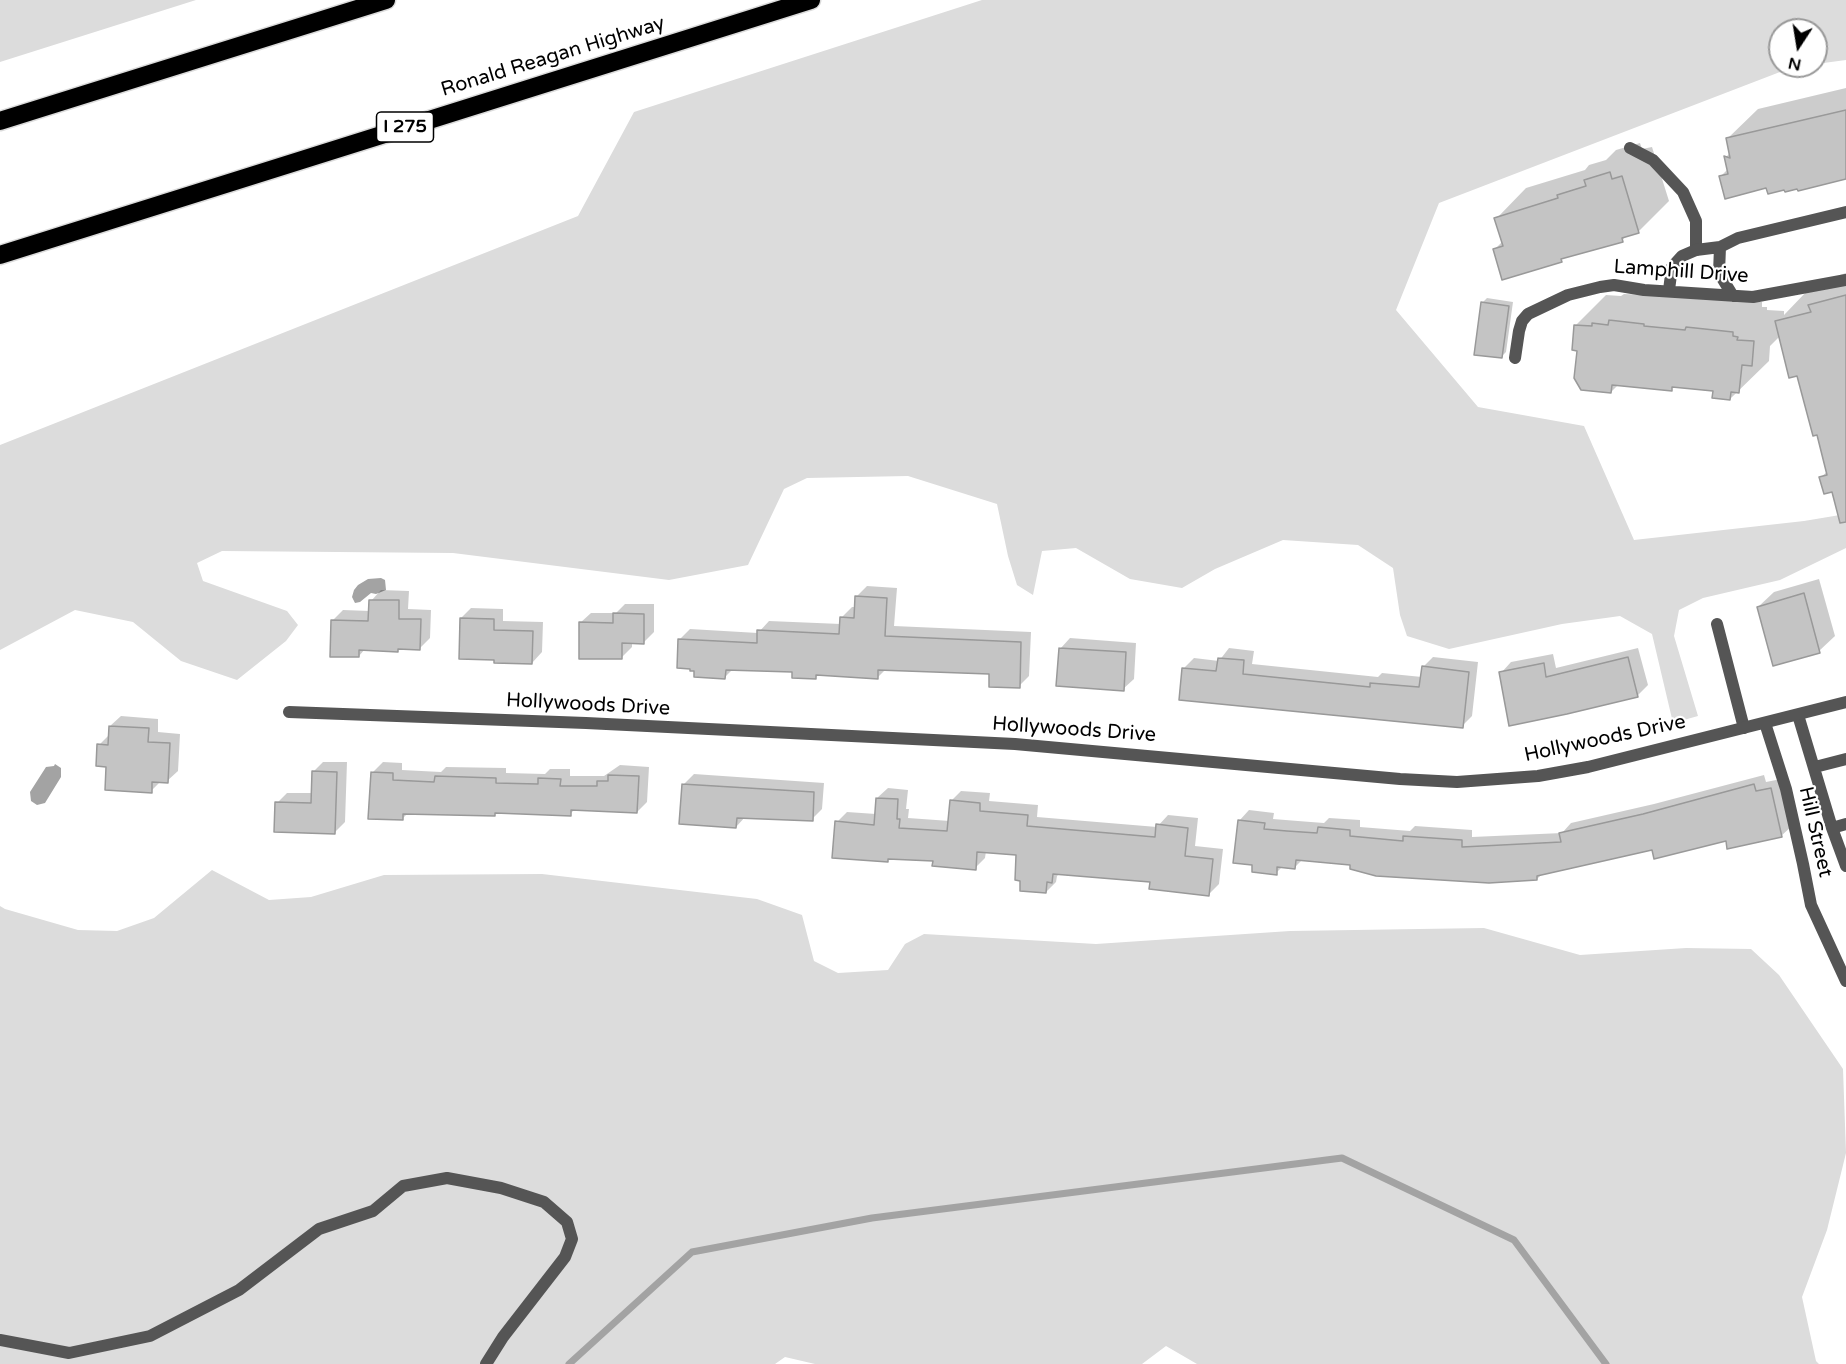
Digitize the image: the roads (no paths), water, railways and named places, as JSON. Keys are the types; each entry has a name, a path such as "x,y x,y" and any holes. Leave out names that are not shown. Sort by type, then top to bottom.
{"highway":[{"path":"0,121 386,0"},
{"name":"Ronald Reagan Highway","path":"0,255 811,0"}],"street":[{"path":"1630,148 1653,160 1683,192 1696,220 1696,250"},
{"path":"1669,290 1672,267 1682,256 1696,250 1720,247 1738,238 1846,212"},
{"path":"1720,247 1719,273 1733,296"},
{"name":"Lamphill Drive","path":"1515,358 1522,321 1528,314 1568,295 1600,286 1614,285 1733,296 1768,295 1846,280"},
{"path":"1717,624 1744,728"},
{"name":"Hollywoods Drive","path":"289,712 586,723 1015,744 1400,779 1457,782 1538,776 1578,769 1846,702"},
{"path":"1798,715 1832,828 1846,866"},
{"name":"Hill Street","path":"1765,723 1786,789 1811,905 1846,981"},
{"path":"1815,767 1846,759"},
{"path":"1832,828 1846,824"},
{"path":"0,1340 69,1353 150,1336 239,1290 319,1229 373,1211 403,1186 447,1178 501,1188 544,1202 567,1222 572,1239 565,1257 503,1337 486,1364"}],"waterway":[{"path":"569,1364 692,1252 872,1218 1342,1158 1514,1240 1606,1364"}]}
